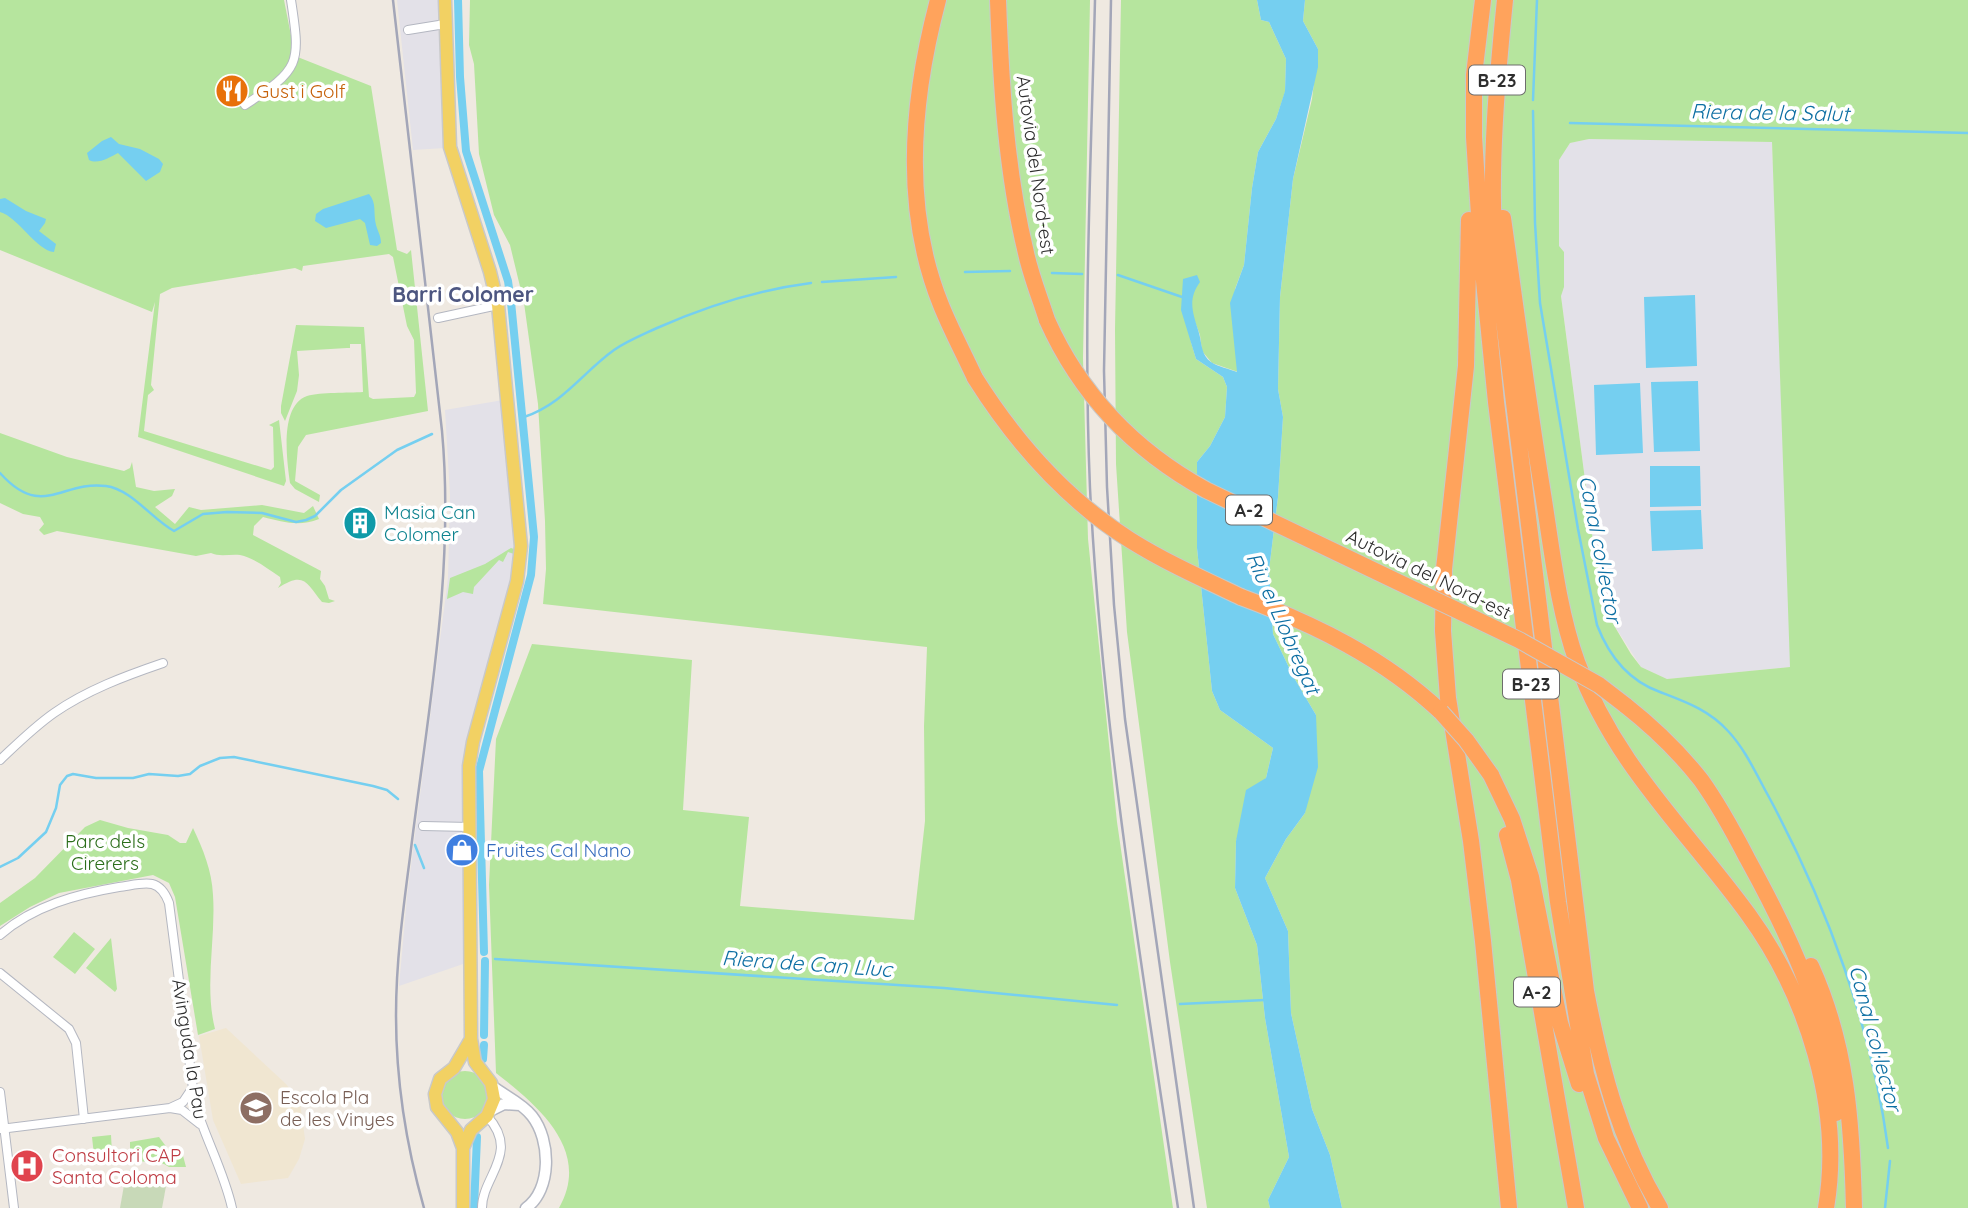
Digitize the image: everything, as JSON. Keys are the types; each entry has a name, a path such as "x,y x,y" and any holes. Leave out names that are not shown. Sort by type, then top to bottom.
{"highway":[{"name":"A-2","path":"938,0 921,78 914,171 918,208 931,273 941,304 975,378 998,415 1027,451 1071,496 1104,522 1148,551 1241,597 1279,620 1406,686 1438,715 1487,778 1504,824 1519,880 1576,1208"},
{"name":"Autovia del Nord-est","path":"998,0 1000,55 1011,166 1026,253 1047,320 1069,362 1097,402 1135,441 1175,472 1206,490 1562,663 1625,705 1681,756 1724,812 1795,954 1818,1020 1835,1093 1838,1146 1829,1206"},
{"name":"B-23","path":"1483,0 1474,75 1474,137 1482,261 1496,402 1558,902 1586,1074 1606,1138 1640,1208"},
{"name":"B-23","path":"1505,0 1497,74 1493,205 1497,267 1586,991 1600,1061 1619,1123 1646,1184 1660,1208"},
{"path":"1474,137 1469,178 1470,265 1466,366 1444,569 1443,631 1448,698 1469,827 1483,941 1508,1208"},
{"path":"1495,160 1527,401 1564,620 1577,661 1595,706 1640,781 1749,916 1793,991 1808,1033 1825,1101 1830,1149 1829,1206"},
{"path":"1487,778 1512,819 1531,877 1560,1023 1578,1083 1615,1181 1631,1208"},
{"path":"1724,812 1754,853 1812,970 1825,1003 1847,1089 1854,1208"}],"main road":[{"path":"445,0 450,147 487,261 498,305 521,555 517,582 473,741 469,774 471,1039 475,1062 492,1086 494,1100 467,1136 463,1148 463,1208"},
{"path":"463,1148 457,1132 437,1107 435,1090 442,1077 454,1068 471,1039"},
{"path":"454,1068 468,1066 480,1070"},
{"path":"448,1120 463,1125 484,1116"}],"street":[{"path":"245,105 277,83 294,63 296,48 291,0"},
{"path":"408,30 444,24"},
{"path":"438,318 498,305"},
{"path":"0,761 36,727 66,705 106,684 163,663"},
{"path":"423,826 470,827"},
{"name":"Avinguda la Pau","path":"0,935 37,911 64,899 144,884 160,888 169,903 193,1087 202,1126 226,1184 232,1208"},
{"path":"0,973 69,1029 76,1043 84,1119"},
{"path":"492,1086 527,1110 538,1124 545,1156 543,1186 537,1198 526,1208"},
{"path":"170,1108 183,1102 193,1087"},
{"path":"0,1092 2,1129 14,1208"},
{"path":"482,1208 482,1200 499,1161 500,1146 494,1126 484,1116 504,1104 520,1105"},
{"path":"2,1129 170,1108 182,1110 202,1126"}],"shaded area":[{"path":"397,0 443,0 445,148 413,150"},
{"path":"1589,139 1772,142 1791,667 1667,679 1641,667 1609,617 1593,541 1561,295 1564,287 1564,252 1559,247 1559,160 1570,143"},
{"path":"503,400 516,557 470,732 466,963 399,986 407,897 448,578 450,495 445,410"},
{"name":"Escola Pla de les Vinyes","path":"226,1028 286,1084 300,1103 305,1139 299,1159 288,1178 241,1184 213,1120 199,1036"}],"green space":[{"path":"0,0 284,0 295,56 371,86 397,250 407,254 411,250 428,411 306,435 298,447 295,481 320,495 319,502 295,489 290,483 287,448 289,422 298,402 307,396 363,392 361,344 350,344 350,348 297,351 297,391 285,421 281,406 296,325 364,327 369,397 414,397 414,340 407,326 393,257 389,254 303,266 302,271 295,268 172,288 160,294 151,385 154,390 148,395 144,431 271,470 274,467 273,427 269,425 279,420 286,481 284,486 138,437 155,302 152,312 0,250"},
{"path":"470,0 1090,0 1083,358 1088,539 1117,822 1173,1208 559,1208 567,1187 569,1167 564,1148 543,1114 496,1073 489,885 496,739 532,644 692,660 683,810 749,817 740,906 914,920 925,821 927,647 543,604 546,569 545,521 538,404 524,303 510,245 494,215 479,154 474,64 469,45"},
{"path":"1121,0 1257,0 1261,20 1269,22 1286,59 1285,92 1276,119 1258,152 1244,265 1235,289 1233,326 1238,372 1212,363 1202,351 1200,335 1192,314 1192,293 1183,279 1191,342 1196,359 1223,377 1227,387 1225,417 1210,446 1197,462 1197,548 1212,691 1220,710 1273,748 1266,778 1236,841 1235,888 1257,945 1265,1018 1289,1157 1268,1200 1270,1208 1207,1208 1170,962 1127,632 1116,464 1115,330"},
{"path":"1305,0 1968,0 1968,1208 1342,1208 1330,1155 1312,1109 1291,1013 1288,931 1265,878 1286,839 1305,813 1316,715 1273,634 1269,570 1278,497 1283,417 1278,389 1280,297 1293,179 1312,99 1318,49 1303,21","holes":["1589,139 1772,142 1790,667 1667,679 1641,667 1609,617 1593,541 1561,296 1564,287 1564,252 1559,246 1559,160 1570,143"]},
{"path":"0,433 67,457 124,471 130,468 132,462 136,487 154,491 175,489 172,496 155,507 175,524 189,507 201,510 262,505 304,513 313,506 319,519 298,523 263,517 254,526 253,535 321,571 320,579 329,599 335,601 322,602 309,585 300,580 278,588 280,577 245,556 211,553 196,556 57,531 44,535 39,530 44,524 40,517 23,514 0,503"},
{"path":"511,548 514,549 514,554 508,552 503,562 499,560 474,587 473,594 463,592 447,599 450,578 485,564"},
{"name":"Parc dels Cirerers","path":"100,820 168,835 180,843 186,843 193,828 206,860 212,886 210,996 215,1029 198,1035 175,897 169,883 153,875 59,893 0,926 0,903 35,878 85,827"},
{"path":"74,932 95,949 75,974 53,957"},
{"path":"111,938 117,989 115,992 86,968"},
{"path":"465,1071 482,1078 489,1095 482,1112 465,1119 448,1112 441,1095 448,1078"},
{"path":"111,1135 112,1153 94,1155 92,1137"},
{"path":"159,1137 171,1153 182,1152 186,1167 169,1167 130,1160 130,1142"},
{"path":"126,1174 167,1181 162,1208 120,1208"}],"water":[{"path":"1257,0 1305,0 1303,21 1318,49 1318,67 1293,179 1280,297 1278,389 1283,417 1278,497 1269,570 1273,634 1316,715 1318,767 1305,813 1286,839 1265,878 1288,931 1291,1013 1312,1109 1330,1155 1342,1208 1270,1208 1268,1200 1289,1157 1265,1018 1257,945 1235,888 1236,841 1246,790 1266,778 1273,748 1220,710 1212,691 1197,548 1197,462 1210,446 1225,417 1227,387 1223,377 1196,359 1181,310 1183,279 1197,275 1200,282 1192,307 1205,356 1214,364 1237,372 1230,303 1244,265 1258,152 1276,119 1285,91 1286,59 1269,22 1261,20"},
{"path":"111,137 119,144 140,149 159,159 163,164 160,172 146,181 118,153 100,161 89,160 87,153"},
{"path":"369,194 373,201 381,241 377,246 370,245 365,223 360,219 326,228 315,221 316,214 323,209"},
{"path":"5,198 46,219 39,231 56,244 54,252 41,246 14,220 0,212 0,199"},
{"path":"1695,295 1697,366 1646,368 1644,297"},
{"path":"1698,381 1700,451 1654,452 1651,382"},
{"path":"1640,383 1643,453 1596,455 1594,385"},
{"path":"1650,466 1700,466 1701,506 1650,507"},
{"path":"1701,510 1703,549 1652,551 1650,511"}],"waterway":[{"path":"458,0 466,151 508,281 534,537 531,575 479,771 484,952"},
{"name":"Canal col·lector","path":"1533,100 1537,0"},
{"name":"Canal col·lector","path":"1533,111 1540,303 1597,625 1621,666 1649,687 1713,717 1734,738 1751,764 1791,840 1844,968 1871,1057 1888,1148"},
{"name":"Riera de la Salut","path":"1570,123 1968,133"},
{"path":"965,272 1010,271"},
{"path":"1052,273 1082,274"},
{"path":"1118,275 1182,297"},
{"path":"822,282 896,277"},
{"path":"524,417 550,404 614,350 640,336 732,300 811,283"},
{"path":"0,473 15,487 28,494 40,496 91,486 115,488 174,531 203,514 227,512 262,513 296,522 315,516 341,490 397,450 432,434"},
{"name":"Riera de Can Lluc","path":"0,867 18,858 46,832 56,808 60,785 67,776 73,774 96,778 133,778 149,774 178,776 190,774 200,766 220,758 234,757 373,786 387,790 398,799"},
{"path":"415,845 424,868"},
{"name":"Riera de Can Lluc","path":"495,959 944,988 1117,1005"},
{"path":"484,1035 485,961"},
{"path":"1180,1004 1265,1000"},
{"path":"483,1059 484,1045"},
{"path":"474,1208 477,1137"},
{"name":"Canal col·lector","path":"1885,1208 1890,1161"}],"railway":[{"path":"393,0 442,431 445,485 445,538 437,645 402,916 396,995 396,1039 403,1112 424,1208"},
{"path":"1095,0 1087,366 1090,488 1096,578 1125,849 1178,1208"},
{"path":"1111,0 1104,371 1114,605 1125,719 1194,1208"}],"place":[{"name":"Gust i Golf","path":"232,91"},
{"name":"Masia Can Colomer","path":"360,523"},
{"name":"Fruites Cal Nano","path":"462,850"},
{"name":"Escola Pla de les Vinyes","path":"256,1108"},
{"name":"Consultori CAP Santa Coloma","path":"27,1166"}],"district":[{"name":"Barri Colomer","path":"463,294"}],"water label":[{"name":"Riu el Llobregat","path":"1284,623"}]}
